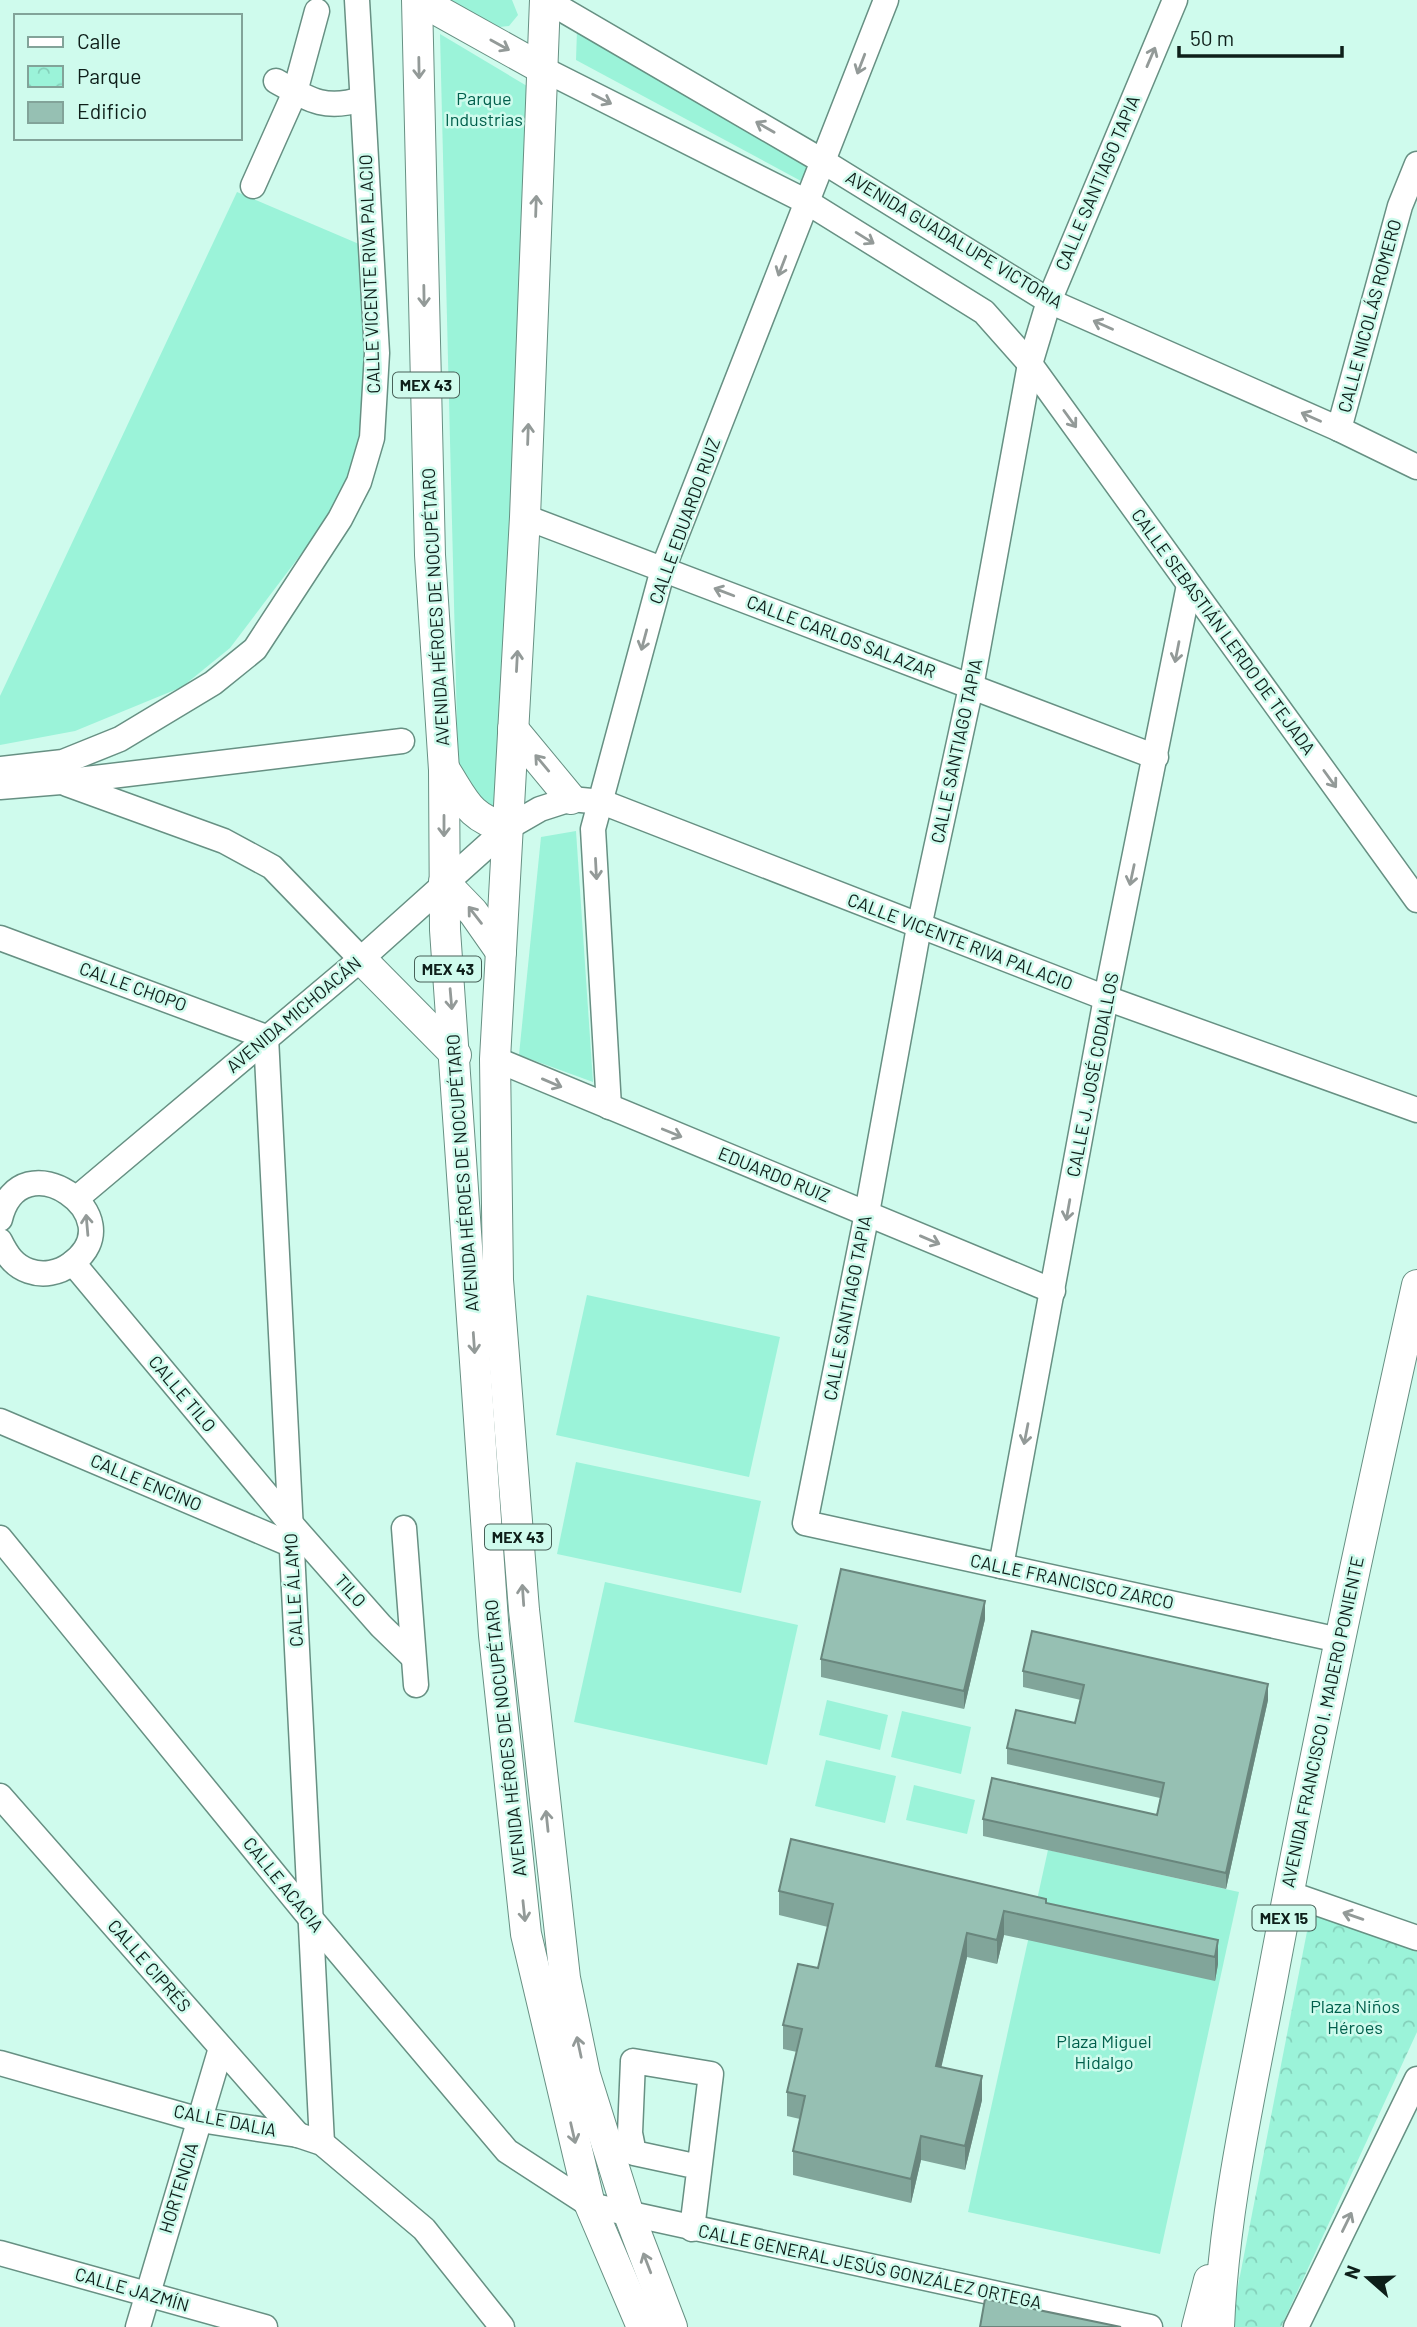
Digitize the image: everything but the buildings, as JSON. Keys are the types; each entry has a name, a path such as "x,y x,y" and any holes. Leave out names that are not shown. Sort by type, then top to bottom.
{"main road":[{"path":"418,0 541,68"},
{"name":"AVENIDA HÉROES DE NOCUPÉTARO","path":"418,0 430,555 444,770 445,930 456,1055 494,1635 526,1934 590,2205 642,2327"},
{"name":"AVENIDA HÉROES DE NOCUPÉTARO","path":"545,0 525,517 495,1059 498,1280 524,1610 563,1965 585,2075 628,2212 672,2327"},
{"path":"513,729 571,799"},
{"path":"444,770 472,813 485,822 507,828"},
{"path":"444,882 473,912 501,952"},
{"path":"361,959 456,1055"},
{"name":"AVENIDA FRANCISCO I. MADERO PONIENTE","path":"1219,2327 1232,2195 1288,1893 1339,1640 1417,1285"},
{"name":"MEX 15","path":"1197,2327 1232,2195"}],"street":[{"name":"CALLE VICENTE RIVA PALACIO","path":"0,769 63,762 120,738 213,683 255,649 340,519 359,482 372,438 376,402 376,311 358,0"},
{"name":"AVENIDA GUADALUPE VICTORIA","path":"545,0 824,162 1048,300 1339,429 1417,467"},
{"name":"CALLE EDUARDO RUIZ","path":"609,1107 593,829 663,569 886,0"},
{"name":"CALLE SANTIAGO TAPIA","path":"805,1523 867,1213 919,927 971,687 1030,364 1048,300 1175,0"},
{"path":"253,186 285,86 317,11"},
{"path":"541,68 807,202 984,312 1030,364"},
{"path":"285,86 321,104 336,106 362,99"},
{"name":"CALLE NICOLÁS ROMERO","path":"1339,429 1400,206 1417,164"},
{"name":"CALLE SEBASTIÁN LERDO DE TEJADA","path":"1030,364 1417,900"},
{"name":"CALLE CARLOS SALAZAR","path":"525,517 1156,757"},
{"name":"CALLE J. JOSÉ CODALLOS","path":"1001,1566 1106,998 1189,585"},
{"path":"0,775 11,786 61,782 402,741"},
{"path":"61,782 224,841 272,867 361,959"},
{"name":"CALLE VICENTE RIVA PALACIO","path":"507,828 540,809 571,799 601,802 1106,998 1417,1110"},
{"name":"AVENIDA MICHOACÁN","path":"77,1198 361,959 507,828"},
{"name":"CALLE CHOPO","path":"0,938 266,1037"},
{"name":"CALLE ÁLAMO","path":"266,1037 310,1919 310,2139"},
{"name":"EDUARDO RUIZ","path":"495,1059 1053,1291"},
{"path":"2,1252 18,1266 39,1273 60,1271 73,1263 88,1239 85,1210 77,1198 59,1186 37,1183 4,1200"},
{"name":"CALLE TILO","path":"73,1263 291,1534"},
{"name":"CALLE ENCINO","path":"0,1421 291,1534"},
{"name":"CALLE FRANCISCO ZARCO","path":"805,1523 1339,1640"},
{"path":"404,1528 411,1655 416,1685"},
{"name":"TILO","path":"291,1534 411,1655"},
{"name":"CALLE ACACIA","path":"0,1538 310,1919 507,2151 590,2205"},
{"name":"CALLE CIPRÉS","path":"0,1796 220,2048 310,2139"},
{"path":"1288,1893 1417,1938"},
{"name":"HORTENCIA","path":"138,2327 220,2048"},
{"path":"692,2229 711,2074 632,2061 630,2133 634,2153 699,2167"},
{"name":"CALLE DALIA","path":"0,2063 200,2120 310,2139"},
{"path":"1296,2327 1417,2078"},
{"path":"310,2139 424,2229 502,2327"},
{"name":"CALLE GENERAL JESÚS GONZÁLEZ ORTEGA","path":"590,2205 1150,2327"},
{"name":"CALLE JAZMÍN","path":"0,2253 265,2327"}],"green space":[{"path":"443,0 512,0 518,15 509,26 499,27"},
{"path":"577,30 808,168 801,181 576,60"},
{"name":"Parque Industrias","path":"440,34 527,86 500,813 490,817 458,766"},
{"path":"237,192 366,247 366,434 342,500 230,648 182,687 75,731 0,745 0,696"},
{"path":"576,831 593,1082 519,1055 541,837"},
{"path":"587,1295 780,1337 749,1477 556,1435"},
{"path":"576,1462 761,1501 741,1593 557,1554"},
{"path":"605,1582 798,1625 767,1765 574,1722"},
{"path":"827,1700 888,1715 880,1750 819,1735"},
{"path":"902,1711 971,1727 961,1774 891,1757"},
{"path":"826,1760 896,1776 885,1823 815,1806"},
{"path":"914,1785 975,1800 967,1834 906,1820"},
{"name":"Plaza Miguel Hidalgo","path":"1048,1850 1239,1892 1160,2254 968,2212"},
{"name":"Plaza Niños Héroes","path":"1311,1911 1417,1948 1417,2032 1281,2327 1230,2327"}]}
